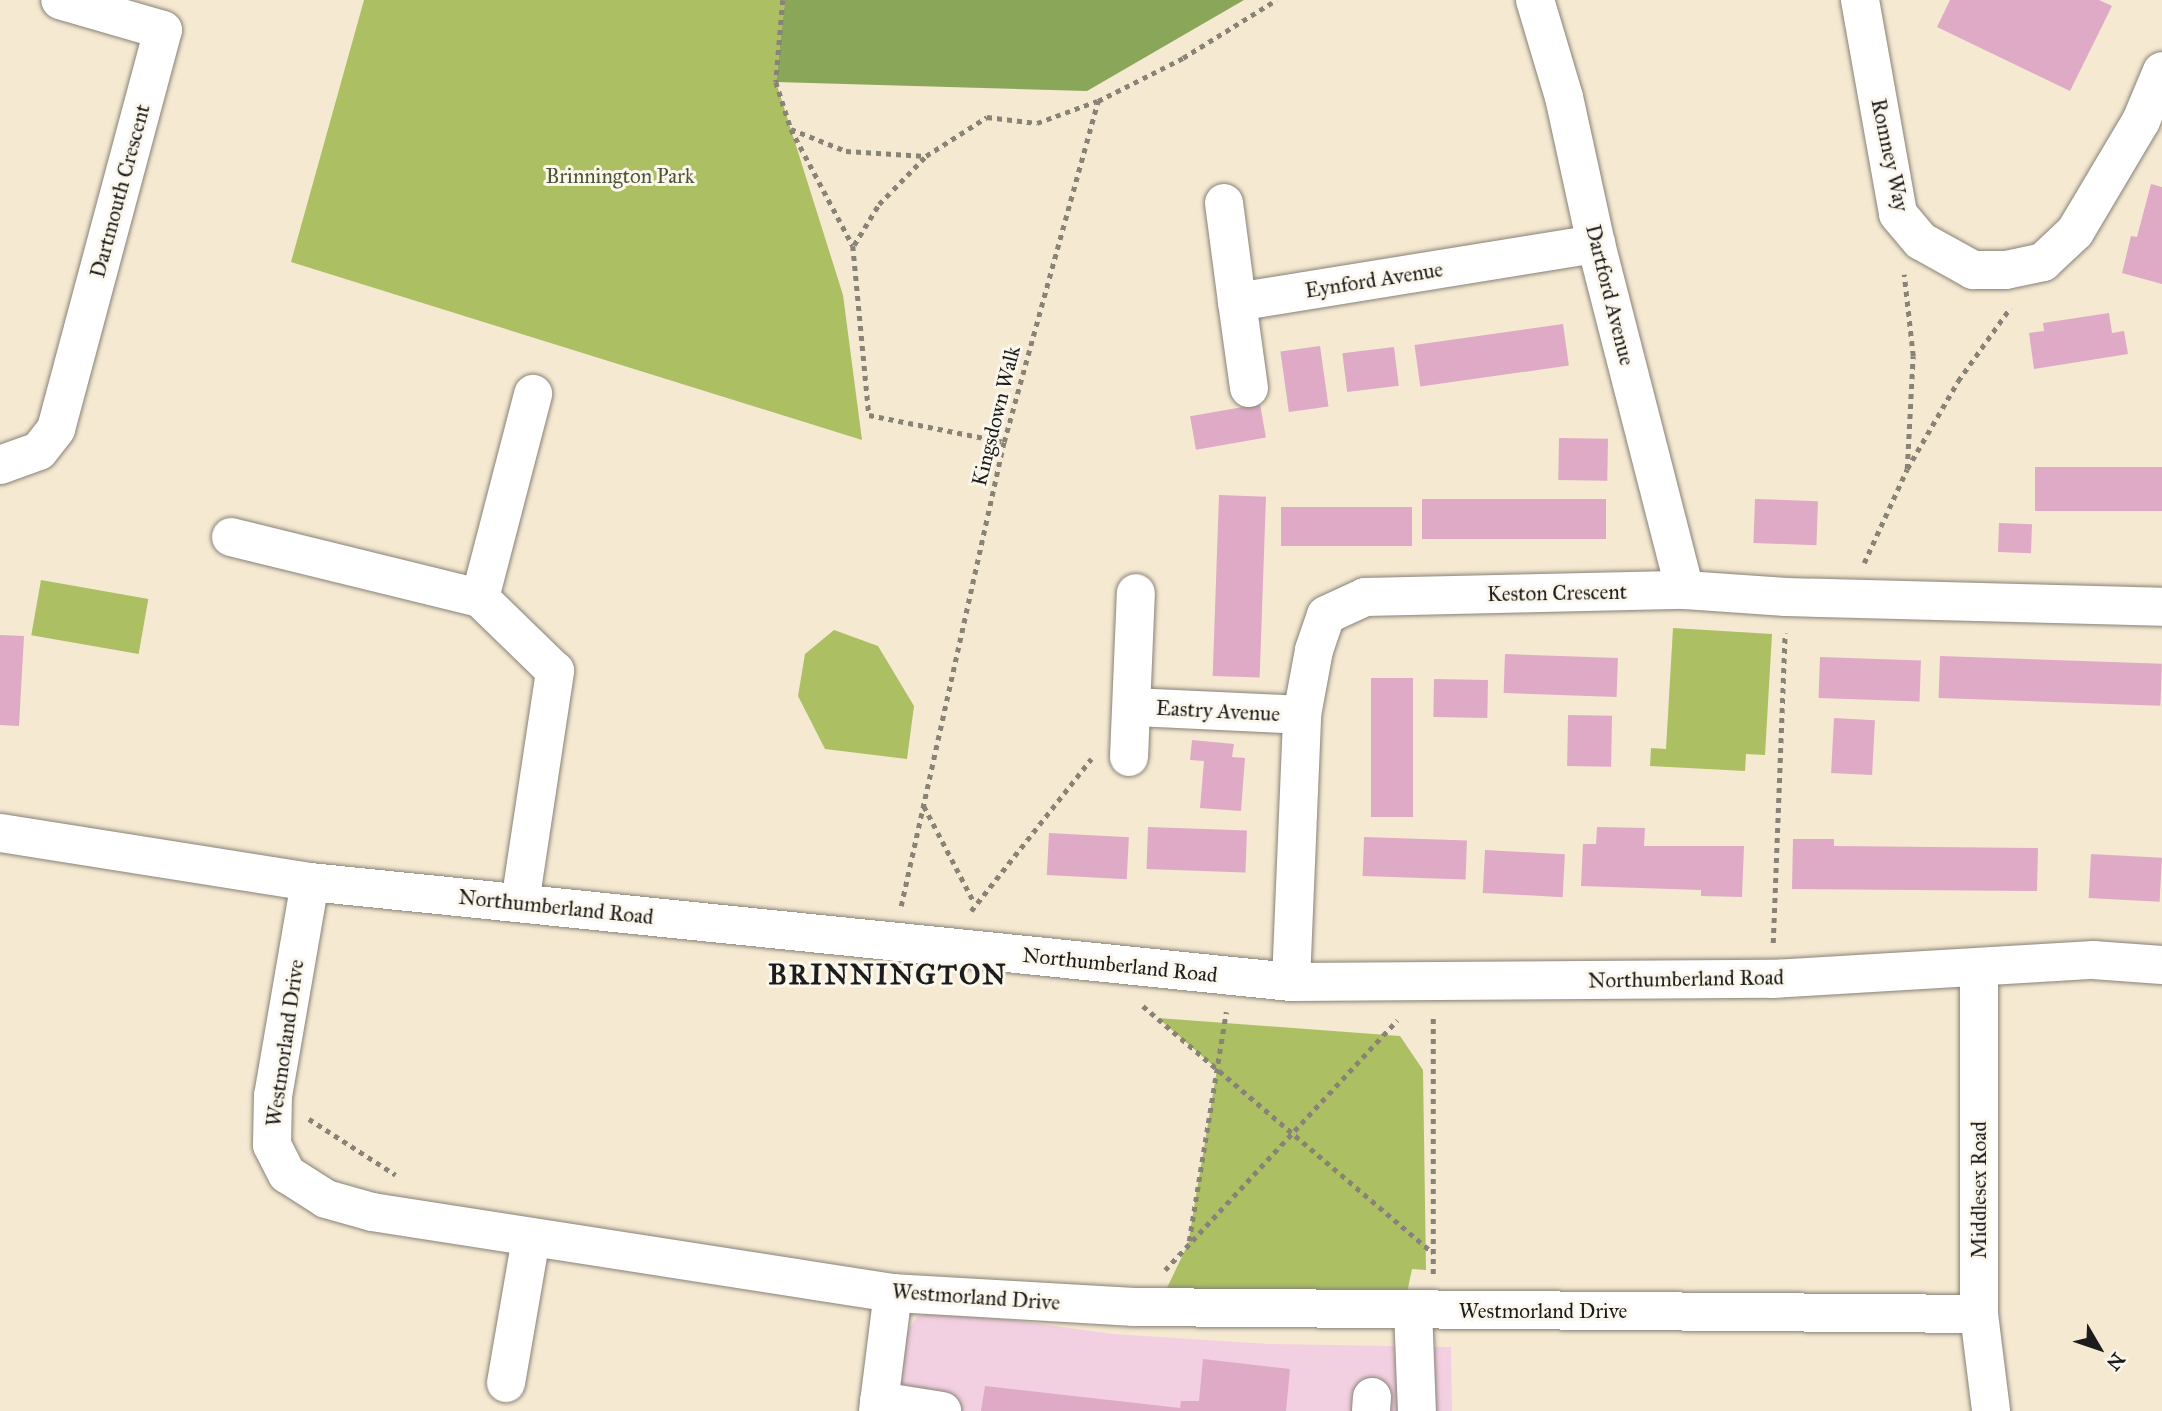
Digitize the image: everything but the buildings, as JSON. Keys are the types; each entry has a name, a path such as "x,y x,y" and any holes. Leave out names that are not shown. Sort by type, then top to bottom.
{"street":[{"name":"Dartmouth Crescent","path":"0,465 39,451 56,429 163,30 60,0"},
{"name":"Dartford Avenue","path":"1535,0 1564,97 1596,244 1685,590"},
{"name":"Romney Way","path":"1860,0 1898,214 1921,242 1973,270 2006,270 2043,262"},
{"path":"2043,262 2075,232 2151,125 2162,71"},
{"path":"1224,203 1249,388"},
{"name":"Eynford Avenue","path":"1237,302 1596,244"},
{"path":"480,598 533,394"},
{"path":"232,537 480,598 555,671 520,903"},
{"name":"Keston Crescent","path":"1291,982 1302,715 1326,615 1365,597 1685,590 1786,597 2162,607"},
{"path":"1129,757 1134,707 1136,593"},
{"name":"Eastry Avenue","path":"1134,707 1302,715"},
{"name":"Northumberland Road","path":"0,833 310,882 1291,982 1772,979 2093,961 2162,965"},
{"name":"Westmorland Drive","path":"310,882 273,1096 272,1145 287,1174 326,1199 372,1212 893,1293 1133,1307 1979,1314"},
{"name":"Middlesex Road","path":"1979,968 1979,1314 1992,1411"},
{"path":"506,1383 531,1238"},
{"path":"893,1293 878,1406 942,1411"},
{"path":"1418,1411 1423,1310"}],"path":[{"path":"783,0 776,82 791,129 853,246 869,415 1004,442"},
{"path":"853,246 879,204 926,156 988,117 1037,123 1098,101 1182,58 1276,0"},
{"name":"Kingsdown Walk","path":"894,942 1004,442 1098,101"},
{"path":"791,129 846,151 926,156"},
{"path":"1898,214 1913,356 1907,469"},
{"path":"1844,599 1907,469 1958,381 2043,262"},
{"path":"1772,979 1786,597"},
{"path":"961,948 974,902 1134,707"},
{"path":"923,805 974,902"},
{"path":"1188,1244 1231,976"},
{"path":"1133,1307 1188,1244 1433,981"},
{"path":"1423,1310 1433,1253 1433,981"},
{"path":"1139,1002 1433,1253"},
{"path":"273,1096 399,1178"}],"shaded area":[{"path":"939,1310 1112,1334 1269,1344 1451,1347 1452,1411 895,1411 907,1332 917,1317"}],"green space":[{"name":"Brinnington Park","path":"364,0 785,0 776,82 843,295 862,440 291,262"},
{"path":"785,0 1244,0 1087,91 776,82"},
{"path":"41,580 148,599 139,654 31,635"},
{"path":"1673,628 1772,634 1765,755 1746,754 1745,771 1650,766 1651,748 1666,749"},
{"path":"834,630 878,646 914,706 907,759 825,749 798,696 805,654"},
{"path":"1158,1018 1400,1036 1423,1070 1426,1270 1412,1269 1407,1293 1166,1290 1188,1244 1217,1069"}],"district":[{"name":"BRINNINGTON","path":"888,975"}]}
